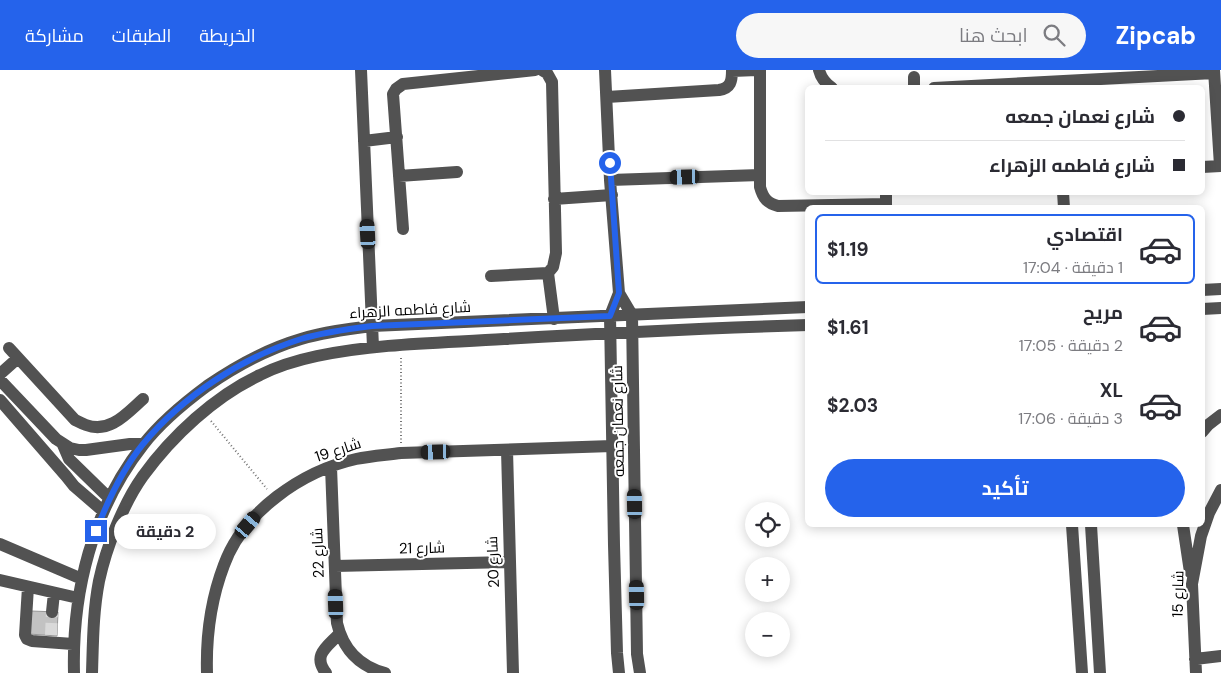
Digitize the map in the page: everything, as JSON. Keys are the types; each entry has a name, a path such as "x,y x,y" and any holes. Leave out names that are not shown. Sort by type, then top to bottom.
{"street":[{"path":"361,70 373,347"},
{"path":"403,229 396,137 394,94 396,89 403,84 536,70"},
{"path":"491,276 548,273 553,267 556,253 552,82 547,73 542,70"},
{"name":"شارع نعمان جمعه","path":"606,70 610,180 619,293 610,316 612,490 619,673"},
{"path":"606,96 725,89 732,81 732,71 759,70 760,187 766,200 778,206 886,201"},
{"path":"818,70 821,78 827,85"},
{"path":"975,85 1214,72 1221,166 1205,167"},
{"path":"364,141 396,137"},
{"path":"399,176 457,172"},
{"path":"610,180 760,175"},
{"path":"554,199 612,195"},
{"path":"548,273 554,319"},
{"path":"1205,290 1221,289"},
{"name":"شارع نعمان جمعه","path":"619,293 632,315 633,331 638,654 640,673"},
{"name":"شارع فاطمه الزهراء","path":"74,673 73,644 78,598 90,547 109,498 128,465 144,444 177,409 225,373 248,360 301,339 336,331 372,326 805,307"},
{"path":"1205,309 1221,308"},
{"path":"92,673 93,633 99,581 106,553 123,511 142,477 164,450 203,412 233,389 261,374 317,356 373,347 633,331 805,325"},
{"path":"9,348 75,420 86,425 97,428 109,426 120,420 143,399"},
{"path":"0,374 18,358"},
{"path":"0,380 56,440 63,445 79,450 144,444"},
{"path":"0,400 74,486 103,511"},
{"path":"1205,428 1221,415"},
{"path":"63,445 69,459 109,498"},
{"name":"شارع 19","path":"207,673 206,655 209,623 224,563 238,536 258,513 274,498 302,480 331,467 354,460 401,453 612,446"},
{"name":"شارع 20","path":"507,450 513,673"},
{"name":"شارع 22","path":"331,467 339,634 345,646 354,657 376,672"},
{"path":"612,490 627,484 635,485"},
{"name":"شارع 15","path":"1205,524 1221,490"},
{"path":"1072,527 1082,673"},
{"path":"1092,527 1100,673"},
{"path":"1183,527 1192,584"},
{"name":"شارع 15","path":"1196,673 1192,584 1204,527"},
{"path":"614,545 621,546 636,540"},
{"path":"0,544 82,579"},
{"name":"شارع 21","path":"335,566 510,562"},
{"path":"0,580 78,598"},
{"path":"28,587 27,639 32,642 50,639 73,644"},
{"path":"52,612 54,593"},
{"path":"326,673 321,667 320,658 323,650 339,634"},
{"path":"1195,659 1221,656"}],"path":[{"path":"401,345 401,453"},
{"path":"203,412 274,498"}],"building":[{"path":"31,611 58,612 57,636 29,634"}],"tunnel":[{"path":"51,635 52,612"}],"route":[{"path":"96,531 106,505 128,465 144,444 177,409 225,373 267,351 301,339 336,331 372,326 610,316 619,293 610,163"}]}
